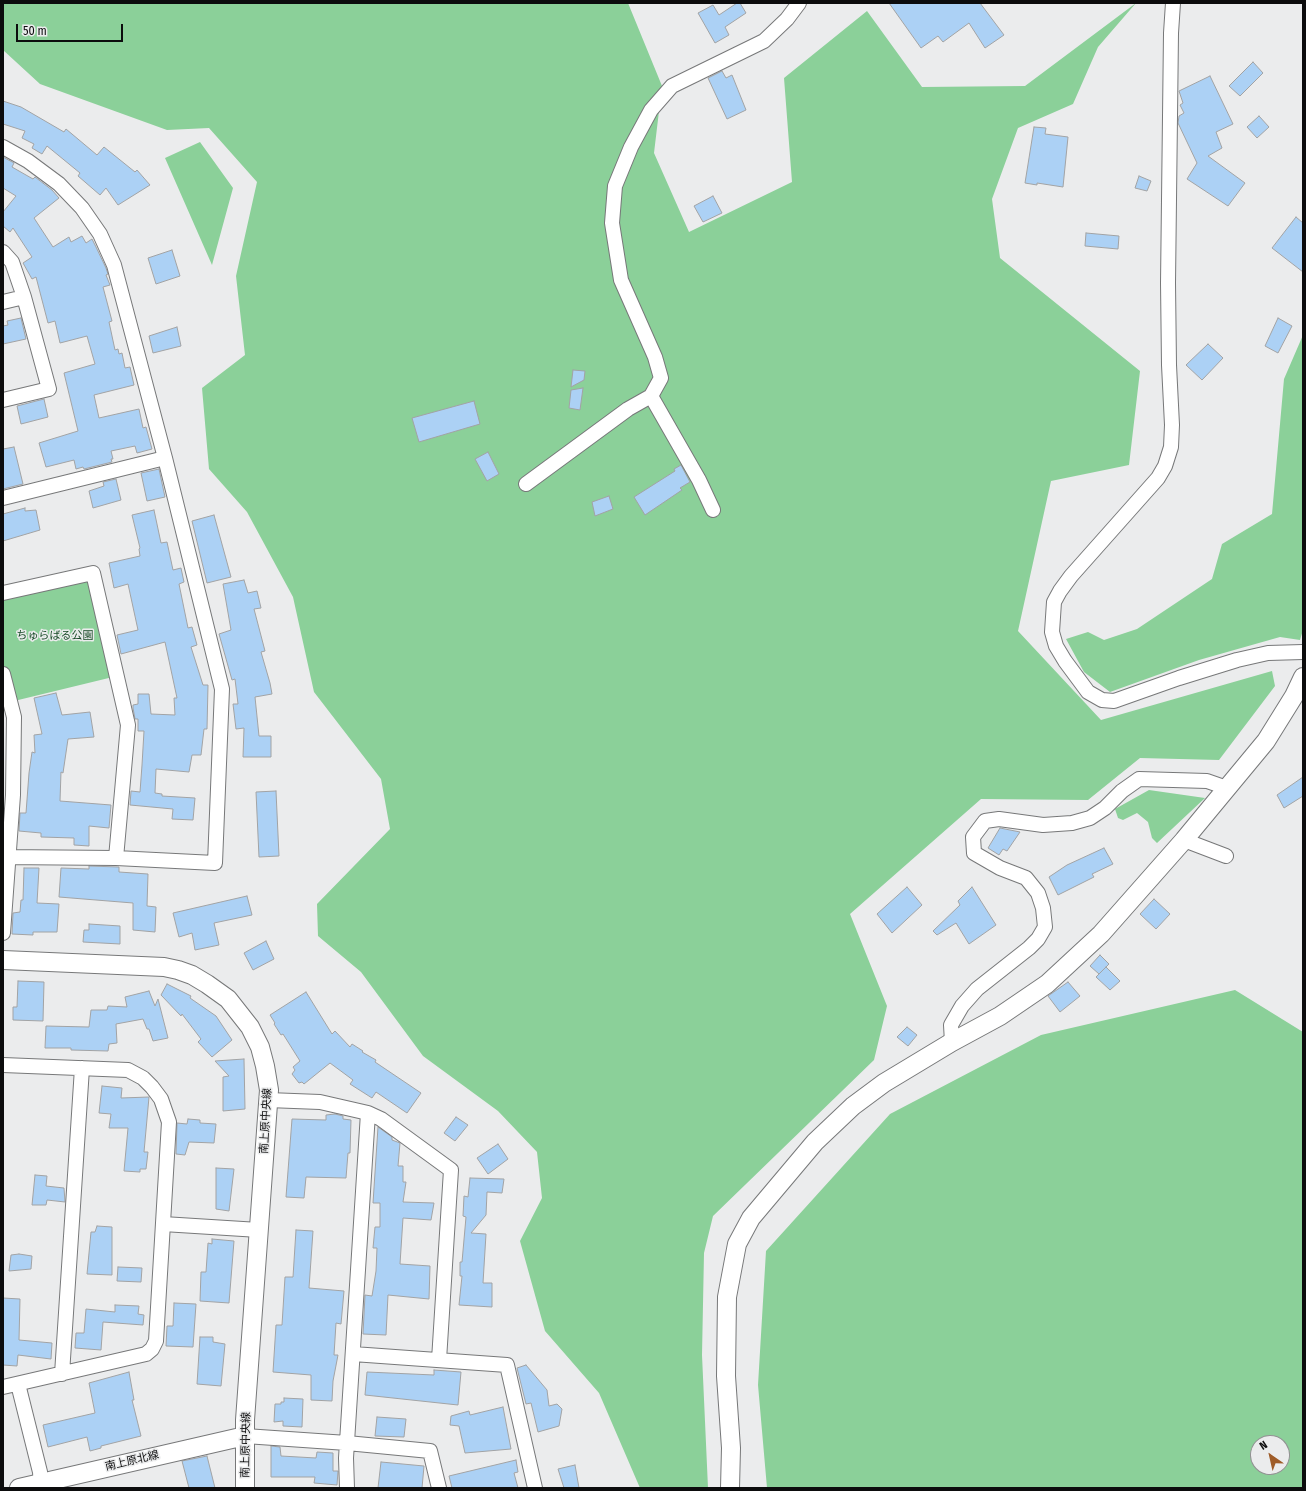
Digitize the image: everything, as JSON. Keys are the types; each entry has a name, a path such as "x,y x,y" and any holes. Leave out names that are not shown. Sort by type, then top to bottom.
{"street":[{"path":"526,484 628,409 650,396 661,378 655,357 621,280 612,223 615,186 631,147 648,116 672,86 764,40 787,19 799,3"},
{"path":"1173,3 1171,33 1168,283 1169,365 1172,425 1171,447 1165,466 1158,478 1071,576 1060,591 1054,602 1052,632 1056,646 1088,692 1102,700 1114,701 1179,678 1237,660 1268,653 1303,652"},
{"path":"3,147 28,161 59,184 82,208 100,234 114,265 165,458 222,689 215,864 116,858 6,857"},
{"path":"3,252 12,262 24,297 48,389 3,400"},
{"path":"3,302 24,297"},
{"path":"650,396 699,480 713,510"},
{"path":"3,498 165,458"},
{"path":"3,593 93,573 128,724 116,858"},
{"path":"3,674 14,717 13,795 6,857 3,933"},
{"path":"730,1488 731,1448 726,1376 726,1298 737,1244 751,1218 815,1142 854,1106 884,1084 952,1042 1000,1016 1047,984 1101,934 1184,840 1266,741 1294,696 1303,677"},
{"path":"952,1042 951,1025 962,1006 977,989 1029,948 1038,939 1045,927 1043,908 1038,893 1026,878 1000,868 974,853 973,836 985,821 999,819 1043,825 1072,823 1090,818 1105,808 1122,791 1139,779 1207,781 1227,788"},
{"path":"1184,840 1226,856"},
{"name":"南上原中央線","path":"3,960 164,967 192,975 228,999 250,1027 260,1047 269,1090 245,1436 245,1488"},
{"path":"3,1065 128,1070 143,1078 161,1099 169,1122 156,1341 152,1349 146,1354 3,1387"},
{"path":"62,1374 82,1068"},
{"path":"268,1100 320,1102 368,1113 380,1119 451,1170 439,1360"},
{"path":"347,1488 347,1443 368,1113"},
{"path":"163,1224 259,1230"},
{"path":"353,1354 507,1365 535,1488"},
{"path":"18,1384 40,1472 40,1486"},
{"path":"245,1436 347,1443 430,1451 439,1488"},
{"name":"南上原北線","path":"19,1488 40,1486 245,1436"}],"green space":[{"path":"3,3 628,3 662,86 654,153 689,232 792,182 784,78 867,11 922,87 1025,86 1136,3 1098,47 1073,104 1018,128 992,199 1000,258 1140,371 1129,465 1051,481 1018,631 1101,720 1272,671 1275,686 1219,760 1140,758 1088,800 981,799 850,914 887,1006 874,1060 713,1216 704,1253 702,1355 708,1488 640,1488 599,1393 545,1331 520,1241 542,1198 537,1152 498,1111 423,1056 361,972 318,936 317,904 390,829 381,779 314,692 293,597 247,512 209,469 202,388 245,355 236,276 257,182 209,128 167,130 40,84 3,50"},
{"path":"200,142 233,188 212,265 165,158"},
{"path":"1303,335 1303,630 1300,640 1280,637 1199,660 1110,692 1084,672 1066,639 1088,632 1104,640 1137,629 1212,579 1222,544 1272,514 1284,379"},
{"name":"ちゅらばる公園","path":"93,573 117,676 10,702 3,674 3,593"},
{"path":"1149,790 1205,798 1157,843 1152,838 1148,822 1137,813 1123,820 1118,818 1115,809"},
{"path":"1235,990 1303,1032 1303,1488 767,1488 758,1385 766,1251 890,1114 1041,1035"}],"building":[{"path":"737,3 740,3 746,13 725,27 729,35 715,43 698,13 713,5 719,15"},
{"path":"889,3 980,3 1004,35 985,48 969,23 943,42 938,36 921,48"},
{"path":"1253,62 1263,73 1240,96 1229,86"},
{"path":"722,71 726,78 732,75 746,110 727,119 708,78"},
{"path":"1210,76 1233,124 1216,132 1222,148 1208,156 1245,183 1228,206 1187,179 1197,163 1178,123 1179,116 1184,113 1180,105 1183,103 1179,91"},
{"path":"3,101 21,107 64,132 66,129 97,155 104,147 135,172 137,170 150,185 118,205 106,188 100,195 78,176 80,173 47,146 42,154 32,148 34,144 22,138 25,131 3,124"},
{"path":"1259,116 1269,127 1257,138 1247,127"},
{"path":"1034,127 1046,128 1045,134 1068,137 1063,187 1037,183 1037,185 1025,183"},
{"path":"3,157 14,163 12,167 33,179 35,177 52,190 59,198 34,218 53,247 69,237 71,242 82,236 86,243 92,239 108,274 106,275 110,285 103,287 112,321 109,322 115,350 118,349 119,354 122,353 125,368 130,367 134,385 94,395 99,418 139,409 143,428 146,427 152,449 137,453 135,446 111,451 113,459 111,459 112,462 84,469 83,467 76,469 74,460 46,467 39,443 78,431 64,373 95,364 87,336 60,343 55,321 48,323 36,277 32,279 23,263 32,257 13,228 10,232 3,226 3,212 16,196 3,188"},
{"path":"1139,176 1151,181 1147,191 1135,188"},
{"path":"713,196 722,213 703,222 694,206"},
{"path":"1296,217 1303,223 1303,272 1272,248"},
{"path":"1086,233 1119,236 1118,249 1085,246"},
{"path":"172,250 180,276 156,284 148,258"},
{"path":"21,318 26,339 3,344 3,326 8,325 7,321"},
{"path":"1278,318 1292,326 1278,353 1265,346"},
{"path":"177,327 181,346 153,353 149,336"},
{"path":"1208,344 1223,358 1202,380 1186,365"},
{"path":"573,370 585,371 584,380 571,387"},
{"path":"583,388 580,410 569,408 571,390"},
{"path":"44,399 48,417 21,424 17,406"},
{"path":"474,401 480,424 419,442 412,418"},
{"path":"14,447 23,484 3,489 3,449"},
{"path":"488,452 499,474 487,481 475,459"},
{"path":"681,465 690,482 680,488 682,490 645,515 634,497 675,471 674,469"},
{"path":"159,469 165,497 147,501 141,473"},
{"path":"116,479 121,500 93,508 89,491 104,486 103,482"},
{"path":"609,496 613,509 595,516 592,502"},
{"path":"25,508 25,511 36,510 40,530 3,541 3,514"},
{"path":"154,510 161,543 167,542 173,570 181,568 184,582 179,584 188,628 192,627 197,645 191,647 203,685 208,685 207,729 204,729 201,755 192,755 189,772 156,769 155,793 162,794 162,796 195,798 193,820 172,819 173,809 130,805 131,791 140,792 144,731 138,731 138,719 135,719 133,705 138,704 138,694 149,694 151,714 175,715 174,698 177,698 165,642 121,654 117,635 138,630 128,584 114,588 109,563 140,556 140,548 132,515"},
{"path":"214,515 231,577 207,583 192,521"},
{"path":"244,580 248,593 257,591 261,608 254,609 265,651 261,652 272,694 255,697 259,736 271,736 271,757 243,757 244,728 236,729 233,704 238,704 235,679 232,680 219,634 231,630 223,584"},
{"path":"56,693 62,715 90,712 94,737 68,739 63,773 61,772 60,801 111,805 109,828 89,826 89,846 74,845 74,838 41,837 41,833 19,831 20,813 26,813 32,752 35,753 34,735 42,734 34,698"},
{"path":"1303,777 1303,796 1284,808 1277,795"},
{"path":"276,791 279,856 259,857 256,792"},
{"path":"1000,828 1020,832 1007,851 1003,849 999,855 988,848"},
{"path":"1104,848 1113,864 1092,874 1094,877 1058,895 1049,877 1067,865"},
{"path":"89,866 119,867 119,872 148,874 147,906 156,907 155,932 133,930 133,903 59,897 61,868 89,869"},
{"path":"24,868 39,868 37,903 59,904 57,932 33,932 33,935 12,934 13,913 20,912 21,900 23,900"},
{"path":"907,887 922,905 892,933 877,914"},
{"path":"972,887 996,925 969,944 956,923 937,935 933,931 960,905 958,901"},
{"path":"247,896 252,915 214,923 219,945 195,950 192,933 179,937 173,913"},
{"path":"1154,899 1170,914 1156,929 1140,914"},
{"path":"89,924 120,926 120,944 83,942 84,930 89,930"},
{"path":"266,941 274,959 253,970 244,953"},
{"path":"1100,955 1109,964 1099,974 1090,966"},
{"path":"1106,967 1120,981 1110,990 1096,977"},
{"path":"18,981 44,982 43,1021 13,1020 13,1007 17,1007"},
{"path":"1068,982 1080,996 1060,1012 1048,996"},
{"path":"167,984 191,996 190,998 216,1016 232,1040 212,1057 198,1042 201,1039 182,1014 181,1016 161,995"},
{"path":"149,991 155,1006 158,999 168,1038 153,1041 149,1029 147,1029 143,1019 116,1024 117,1043 109,1044 108,1051 71,1050 71,1048 45,1048 46,1026 89,1027 91,1010 107,1010 108,1006 127,1007 125,997"},
{"path":"306,992 332,1034 335,1031 350,1047 352,1044 363,1051 362,1052 376,1060 375,1062 421,1093 407,1113 376,1092 372,1098 350,1084 353,1080 330,1063 304,1084 302,1082 299,1083 292,1074 295,1070 293,1067 300,1061 283,1034 281,1035 270,1015"},
{"path":"907,1027 917,1035 908,1046 897,1037"},
{"path":"244,1059 245,1109 223,1111 223,1077 229,1076 215,1061"},
{"path":"102,1086 122,1088 121,1098 149,1097 144,1152 148,1152 146,1169 140,1169 140,1172 124,1171 128,1128 109,1128 111,1114 99,1113"},
{"path":"335,1114 343,1116 343,1119 351,1120 350,1153 348,1153 346,1178 306,1177 304,1198 286,1197 292,1119 326,1120 326,1115"},
{"path":"456,1117 468,1125 455,1141 444,1133"},
{"path":"188,1119 200,1120 200,1123 216,1124 214,1143 189,1142 185,1155 176,1154 177,1123 187,1124"},
{"path":"378,1127 392,1137 392,1140 400,1143 398,1166 403,1166 403,1182 406,1182 403,1202 434,1203 431,1220 403,1218 400,1264 430,1266 429,1299 388,1295 386,1335 363,1334 365,1295 372,1296 376,1271 377,1248 373,1248 375,1227 380,1227 380,1203 373,1203"},
{"path":"498,1144 508,1159 488,1174 477,1158"},
{"path":"216,1168 234,1169 229,1211 216,1209"},
{"path":"35,1175 47,1176 46,1186 64,1188 65,1202 47,1200 46,1205 32,1205"},
{"path":"470,1178 504,1179 502,1193 487,1192 486,1215 471,1233 486,1234 483,1283 492,1283 492,1307 459,1305 462,1276 460,1276 460,1262 462,1262 466,1217 463,1216 464,1196 468,1197"},
{"path":"97,1226 112,1227 112,1275 87,1274 91,1232 95,1232"},
{"path":"296,1230 313,1231 309,1288 344,1291 341,1324 336,1323 334,1355 338,1355 333,1381 332,1401 311,1400 311,1375 273,1372 276,1325 282,1325 285,1277 293,1277"},
{"path":"212,1239 234,1241 229,1303 200,1301 201,1272 206,1272 208,1243 212,1244"},
{"path":"19,1254 32,1256 31,1269 9,1271 11,1255"},
{"path":"118,1267 142,1268 141,1282 117,1281"},
{"path":"3,1298 20,1299 19,1340 52,1343 51,1359 18,1355 17,1366 3,1365"},
{"path":"174,1303 196,1304 193,1347 166,1346 167,1326 173,1326"},
{"path":"115,1305 139,1306 138,1314 144,1315 143,1325 103,1322 101,1350 75,1348 76,1333 84,1333 86,1309 115,1312"},
{"path":"200,1337 213,1337 213,1342 225,1344 221,1386 197,1384"},
{"path":"526,1365 547,1390 549,1406 557,1404 562,1409 559,1426 538,1432 531,1403 526,1404 517,1368"},
{"path":"434,1370 461,1372 458,1405 365,1395 367,1372 434,1375"},
{"path":"129,1372 134,1400 132,1400 141,1436 101,1446 101,1448 90,1451 87,1437 48,1447 43,1425 95,1413 89,1383"},
{"path":"284,1398 303,1399 302,1427 283,1426 283,1421 274,1422 275,1404 281,1404 281,1402 284,1402"},
{"path":"503,1407 511,1449 465,1453 459,1426 450,1425 451,1416 469,1411 470,1415"},
{"path":"377,1417 406,1419 404,1437 375,1436"},
{"path":"271,1446 280,1447 281,1456 316,1458 317,1452 333,1453 333,1471 338,1471 337,1485 314,1483 315,1477 271,1477"},
{"path":"207,1456 215,1488 189,1488 182,1461"},
{"path":"516,1460 518,1472 514,1473 518,1488 452,1488 449,1476"},
{"path":"381,1462 424,1466 422,1488 378,1488"},
{"path":"575,1465 579,1488 564,1488 558,1469"}]}
